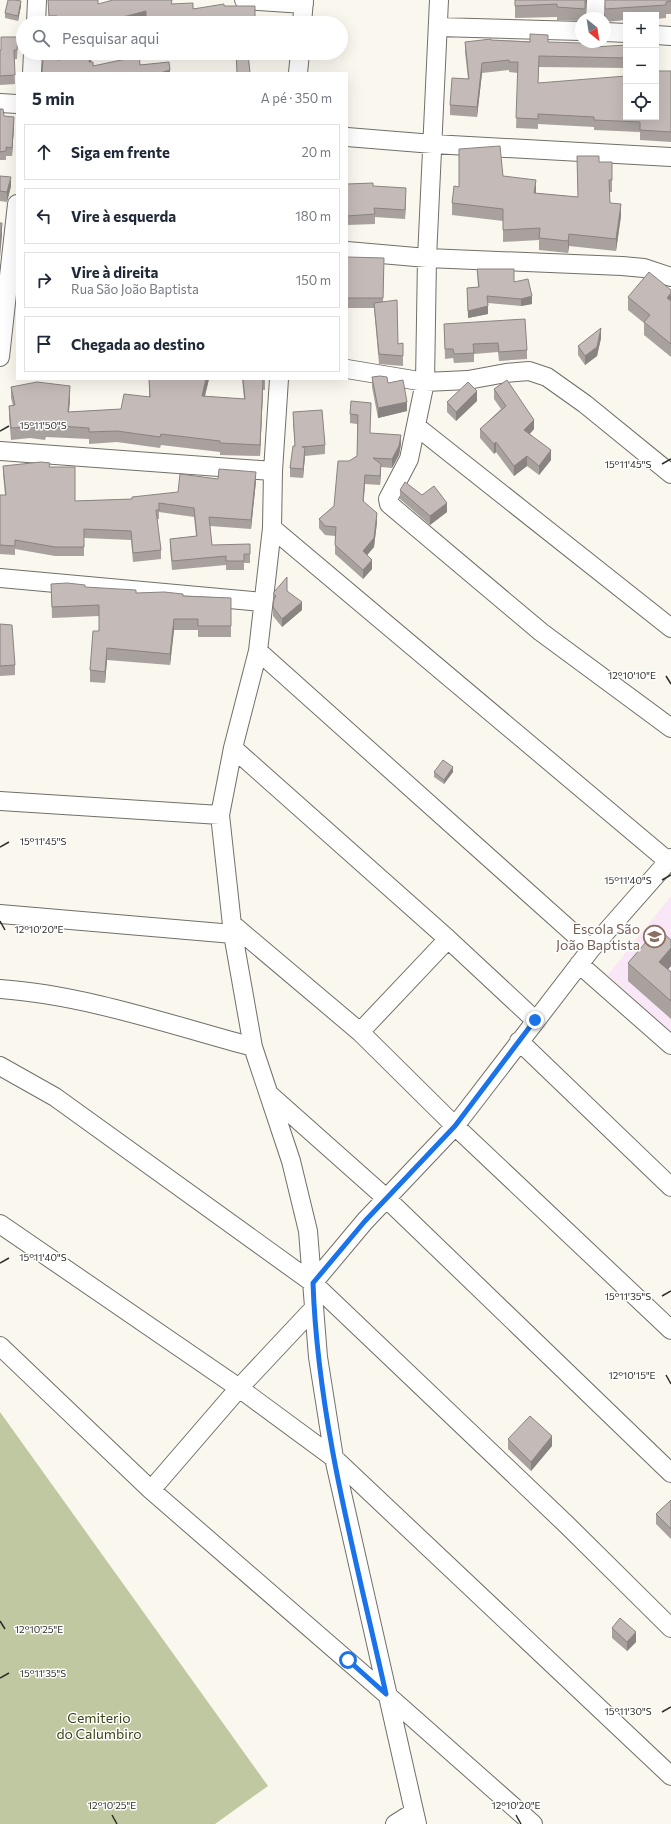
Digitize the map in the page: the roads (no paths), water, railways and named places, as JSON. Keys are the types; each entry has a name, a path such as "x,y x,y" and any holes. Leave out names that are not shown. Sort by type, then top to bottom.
{"street":[{"path":"36,16 37,0"},
{"path":"244,0 304,2 303,16"},
{"path":"439,0 427,258 425,382 409,459 389,494 389,504 541,632 671,728"},
{"path":"595,12 596,0"},
{"path":"438,27 575,31"},
{"path":"611,32 623,33"},
{"path":"659,35 671,36"},
{"path":"32,72 33,60"},
{"path":"298,72 299,60"},
{"path":"0,103 16,104"},
{"path":"348,137 433,144 671,157"},
{"path":"0,357 7,329 12,213"},
{"path":"348,251 427,258 622,266 644,268 667,274 671,277"},
{"path":"348,369 425,382 468,380 506,373 529,371 546,377 585,404 671,474"},
{"path":"279,380 273,471 272,528 258,651 233,748 220,815 233,929 253,1047 291,1161 308,1231 318,1357 334,1458 415,1818 395,1824"},
{"path":"416,426 671,628"},
{"path":"0,451 273,471"},
{"path":"272,528 670,860 591,949 455,1126 365,1221 313,1283"},
{"path":"0,578 263,602"},
{"path":"258,651 591,949"},
{"path":"233,748 448,939 535,1020"},
{"path":"0,801 220,815"},
{"path":"0,914 233,929 360,1032 455,1126 671,1330"},
{"path":"360,1032 448,939"},
{"path":"579,964 671,1045"},
{"path":"0,988 23,990 88,1002 253,1047"},
{"path":"519,1041 671,1187"},
{"path":"0,1066 55,1097 313,1283 561,1520 671,1628"},
{"path":"269,1095 387,1199 671,1473"},
{"path":"0,1224 239,1388 334,1458 671,1776"},
{"path":"151,1490 239,1388 314,1308"},
{"path":"0,1346 151,1490 386,1694 532,1824"}],"place":[{"name":"Escola São João Baptista","path":"655,936"}],"park label":[{"name":"Cemiterio do Calumbiro","path":"99,1726"}]}
